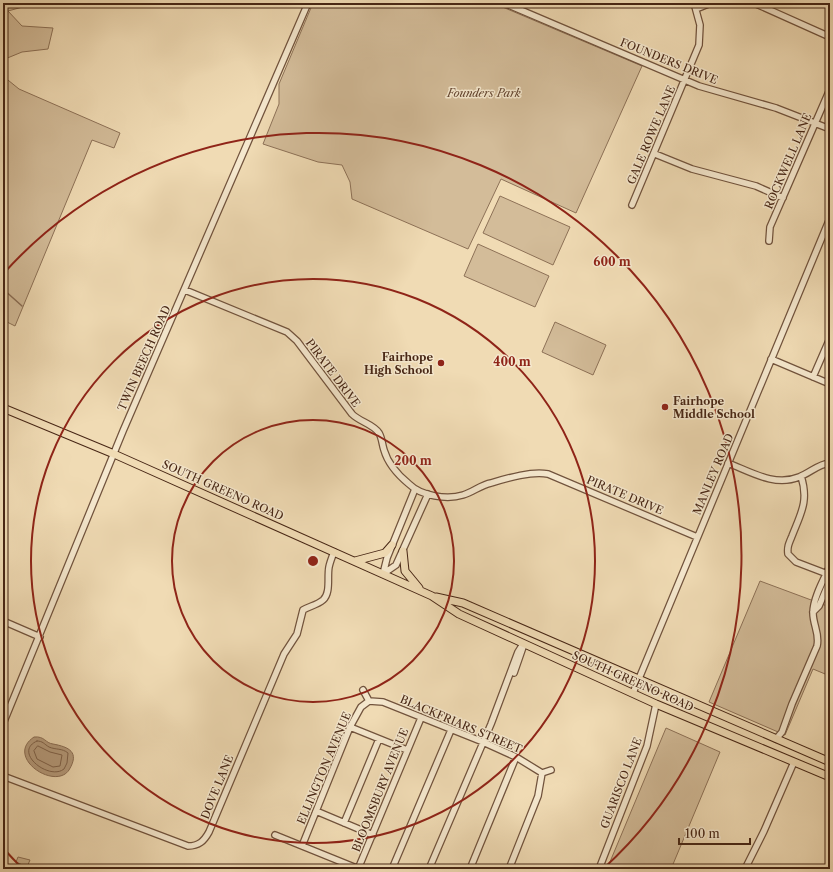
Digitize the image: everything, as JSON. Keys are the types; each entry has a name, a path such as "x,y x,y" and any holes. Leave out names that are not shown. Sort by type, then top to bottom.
{"main road":[{"name":"SOUTH GREENO ROAD","path":"3,408 114,454 422,591 459,614 656,704 830,777"},
{"path":"355,561 385,553 392,545"},
{"path":"403,551 405,571 422,591"},
{"name":"SOUTH GREENO ROAD","path":"432,596 463,603 830,762"}],"street":[{"name":"TWIN BEECH ROAD","path":"4,721 40,637 114,454 308,3"},
{"name":"FOUNDERS DRIVE","path":"504,3 685,80 711,90 776,108 830,129"},
{"name":"GALE ROWE LANE","path":"632,205 655,154 699,45 700,25 694,3"},
{"path":"696,9 711,3"},
{"path":"754,3 830,37"},
{"name":"ROCKWELL LANE","path":"769,242 770,227 814,122 830,89"},
{"path":"655,154 692,170 756,186 783,198"},
{"name":"MANLEY ROAD","path":"632,693 830,218"},
{"name":"PIRATE DRIVE","path":"185,290 287,332 297,341 356,419 375,428 382,438 388,461 399,475 415,489 428,494 450,497 462,495 491,483 536,473 545,473 697,537"},
{"path":"813,377 830,338"},
{"path":"771,359 830,384"},
{"path":"728,463 773,480 790,481 816,467 830,463"},
{"path":"801,476 805,488 806,499 804,508 788,544 788,554 796,562 828,574"},
{"path":"384,574 392,545 415,489"},
{"path":"384,574 396,565 428,494"},
{"name":"DOVE LANE","path":"3,776 188,846 202,842 209,832 281,660 297,634 303,610 317,604 325,598 328,588 327,579 329,564 334,552"},
{"path":"776,739 786,712 792,704 814,655 818,641 813,612 830,566"},
{"path":"813,612 819,606 830,580"},
{"path":"3,621 40,637"},
{"path":"429,869 495,714 499,709 521,655 523,644"},
{"path":"364,690 369,701"},
{"name":"BLACKFRIARS STREET","path":"369,701 383,702 483,742 516,757 542,773"},
{"name":"ELLINGTON AVENUE","path":"302,846 350,727 361,707 369,701"},
{"name":"GUARISCO LANE","path":"599,869 647,746 656,704"},
{"name":"BLOOMSBURY AVENUE","path":"358,869 421,718"},
{"path":"350,727 407,750"},
{"path":"392,869 451,730"},
{"path":"344,823 379,739"},
{"path":"470,869 516,757"},
{"path":"745,869 764,831 794,762"},
{"path":"509,869 538,796 542,773 551,770"},
{"path":"316,812 373,835"},
{"path":"275,835 358,869"}],"green space":[{"path":"3,3 37,3 8,11 22,26 53,28 48,49 22,52 5,59 3,65"},
{"name":"Founders Park","path":"313,3 493,3 642,66 576,213 501,179 468,249 352,199 350,182 342,165 318,162 263,144 279,104 279,84"},
{"path":"3,76 19,89 120,133 114,148 92,140 15,326 3,320"},
{"path":"500,196 570,227 553,265 483,233"},
{"path":"478,244 549,276 535,307 464,276"},
{"path":"555,322 606,345 593,375 542,352"},
{"path":"760,581 830,607 830,676 813,669 785,735 709,702"},
{"path":"666,728 720,752 671,869 607,869"},
{"path":"18,857 30,860 27,867 16,862"}],"water":[{"path":"34,737 38,737 71,751 73,759 69,770 62,775 53,777 35,769 28,762 25,754 26,745"}],"waterway":[{"path":"3,289 22,306"}],"place":[{"name":"Fairhope High School","path":"441,363"},
{"name":"Fairhope Middle School","path":"665,407"}]}
